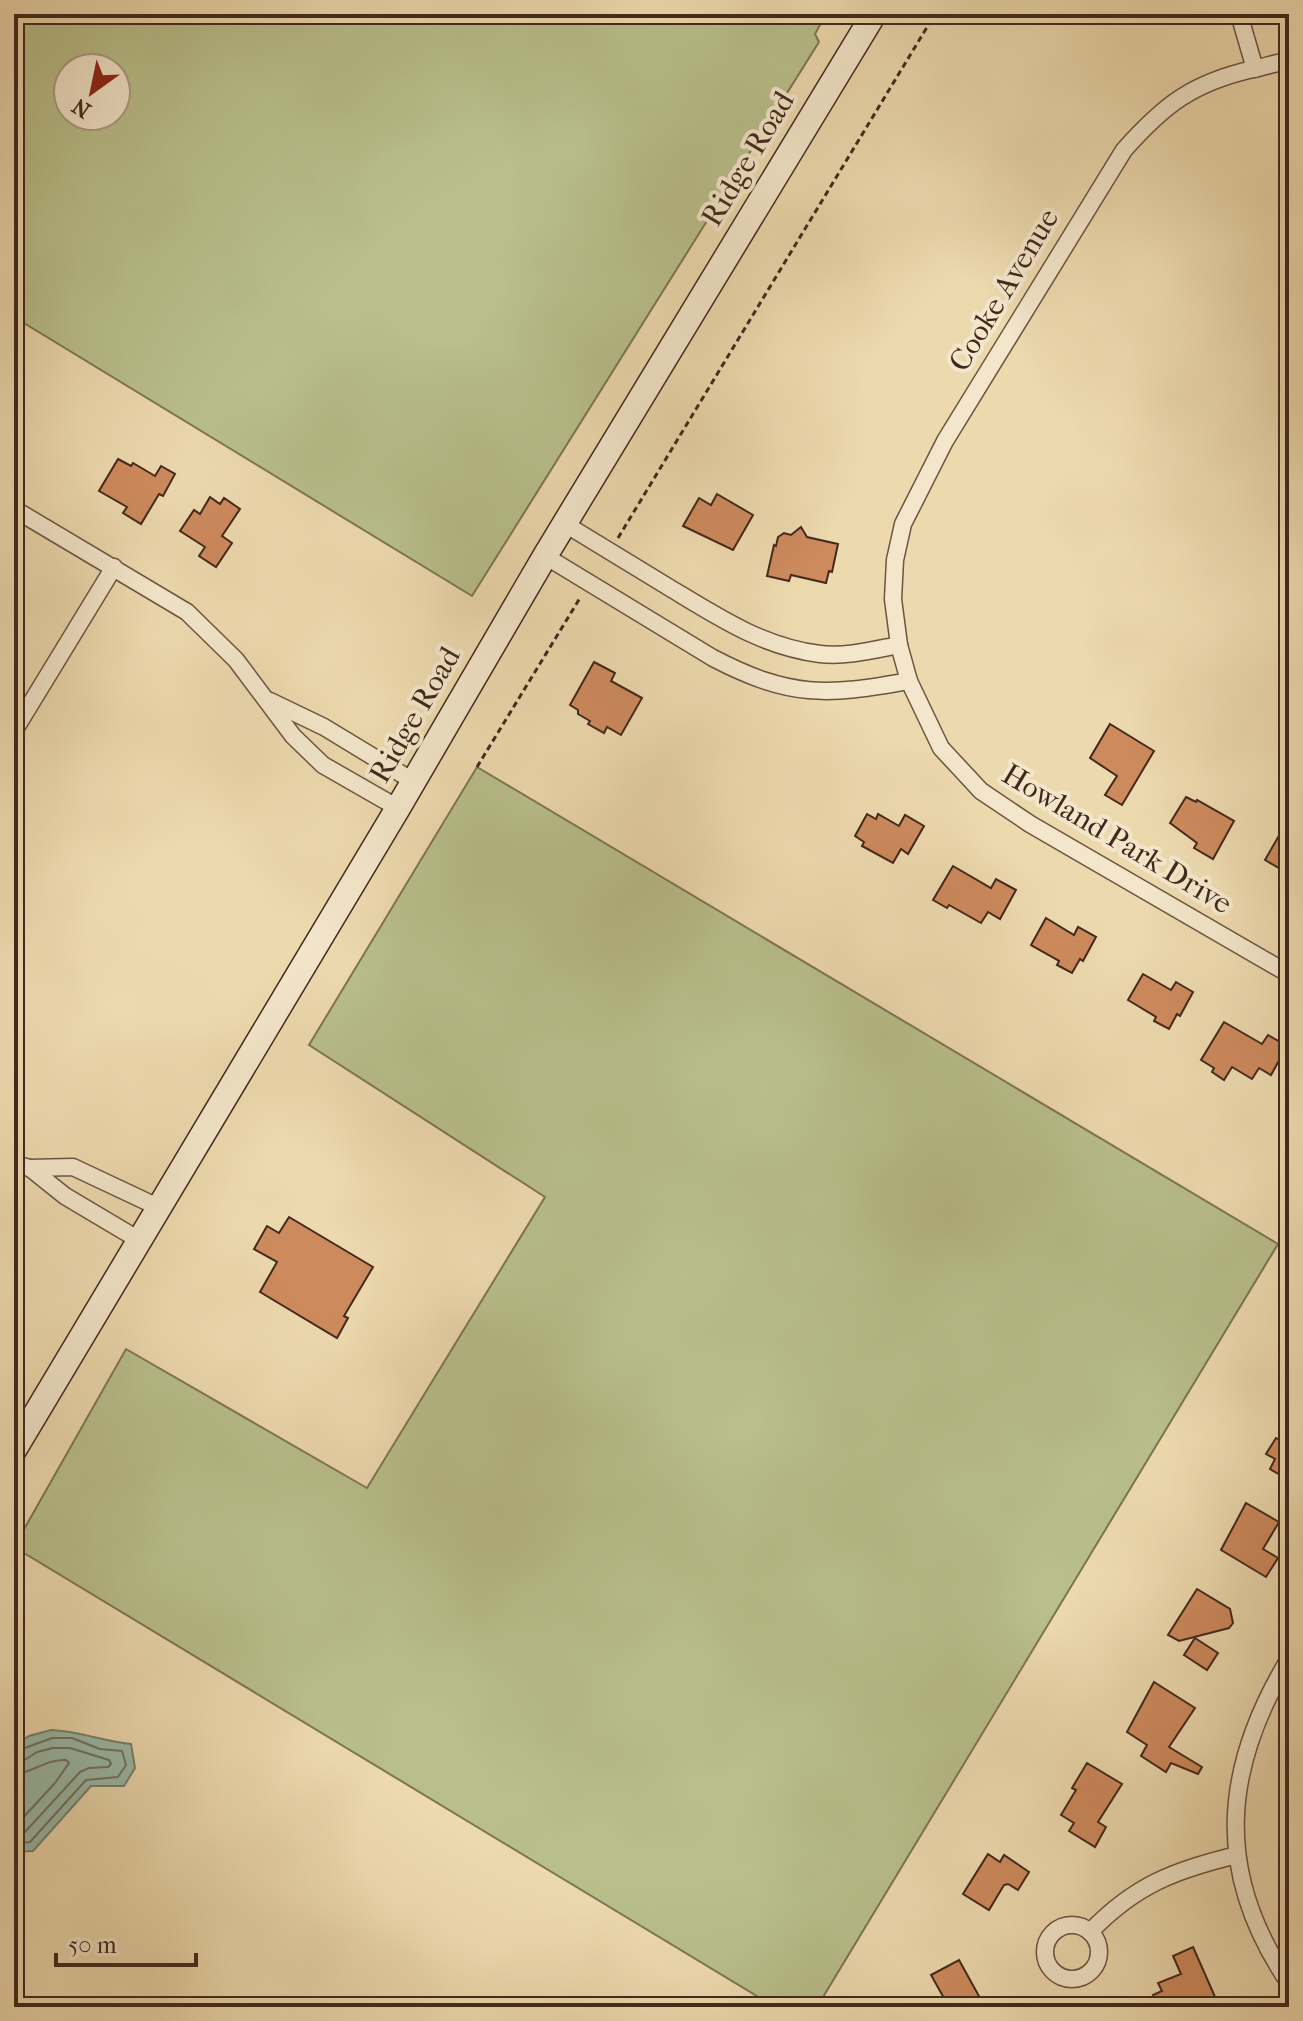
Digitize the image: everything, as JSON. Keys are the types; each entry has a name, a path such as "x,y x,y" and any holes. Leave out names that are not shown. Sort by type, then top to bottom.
{"street":[{"name":"Ridge Road","path":"14,1450 545,556 874,14"},
{"path":"1239,14 1255,69"},
{"name":"Cooke Avenue","path":"899,645 893,599 895,560 903,524 945,441 1124,150 1152,119 1190,91 1222,76 1289,61"},
{"path":"14,509 164,597 199,622 236,660 293,736 323,765 398,808"},
{"path":"565,524 758,638 823,654 857,653 899,645"},
{"path":"545,556 713,658 783,688 852,691 909,681"},
{"path":"14,731 114,567"},
{"name":"Howland Park Drive","path":"899,645 909,681 941,748 981,791 1030,824 1289,974"},
{"path":"269,701 324,727 413,781"},
{"path":"22,1166 73,1167 158,1207"},
{"path":"22,1166 139,1240"},
{"path":"1289,1659 1260,1711 1245,1750 1236,1807 1237,1855 1242,1883 1257,1929 1289,1983"},
{"path":"1090,1932 1111,1910 1159,1878 1190,1866 1237,1855"}],"path":[{"path":"609,551 935,14"},
{"path":"477,767 589,583"}],"green space":[{"path":"14,14 826,14 815,34 819,42 472,596 14,317"},
{"path":"477,767 1278,1244 817,2007 775,2007 14,1547 126,1349 367,1488 545,1197 309,1045"}],"water":[{"path":"51,1730 131,1744 135,1768 124,1786 91,1786 33,1851 14,1852 14,1746 29,1736"}],"building":[{"path":"118,459 131,466 133,463 155,476 161,466 175,474 163,496 159,494 141,524 123,513 127,507 99,491"},
{"path":"717,494 753,515 733,550 683,526 699,498 711,505"},
{"path":"210,497 220,504 224,498 240,509 222,536 232,543 216,567 199,556 205,547 180,531 194,510 200,514"},
{"path":"801,527 807,537 838,544 832,572 829,571 826,583 791,575 789,581 767,576 778,537 784,533 791,535"},
{"path":"594,662 615,673 611,681 642,698 621,735 607,727 604,733 588,724 590,721 570,705"},
{"path":"1110,724 1154,751 1122,805 1105,795 1117,776 1090,758"},
{"path":"1186,797 1234,821 1213,859 1194,848 1197,843 1170,823"},
{"path":"867,814 876,819 878,814 899,826 905,815 924,826 908,854 901,849 893,863 862,846 864,842 855,836"},
{"path":"1289,818 1289,874 1265,860"},
{"path":"953,866 991,888 996,879 1016,890 1000,919 988,912 981,923 949,905 947,908 933,900"},
{"path":"1046,918 1074,935 1078,927 1096,937 1083,961 1080,959 1072,973 1057,965 1059,961 1031,945"},
{"path":"1143,974 1171,990 1176,982 1193,992 1169,1029 1128,1000"},
{"path":"1224,1022 1262,1044 1268,1035 1287,1046 1271,1075 1259,1068 1252,1079 1232,1067 1224,1080 1212,1072 1214,1068 1201,1060"},
{"path":"289,1217 373,1267 344,1316 348,1318 337,1338 260,1292 277,1262 254,1249 267,1226 279,1233"},
{"path":"1289,1436 1289,1480 1270,1469 1275,1459 1266,1454 1276,1438 1285,1443"},
{"path":"1246,1503 1279,1522 1263,1549 1278,1558 1266,1577 1221,1550"},
{"path":"1197,1589 1230,1609 1233,1623 1229,1628 1179,1641 1168,1635"},
{"path":"1195,1638 1218,1653 1207,1670 1184,1655"},
{"path":"1154,1682 1195,1708 1169,1747 1202,1767 1198,1774 1171,1763 1166,1772 1141,1756 1147,1745 1127,1732"},
{"path":"1087,1763 1122,1784 1098,1822 1106,1827 1095,1847 1069,1831 1074,1823 1061,1815"},
{"path":"988,1854 1000,1862 1004,1855 1029,1872 1018,1890 1004,1885 989,1910 963,1894"},
{"path":"1193,1947 1216,1999 1197,2007 1158,2007 1153,1995 1162,1991 1158,1983 1181,1974 1173,1956"},
{"path":"959,1960 985,2007 949,2007 931,1975"}]}
